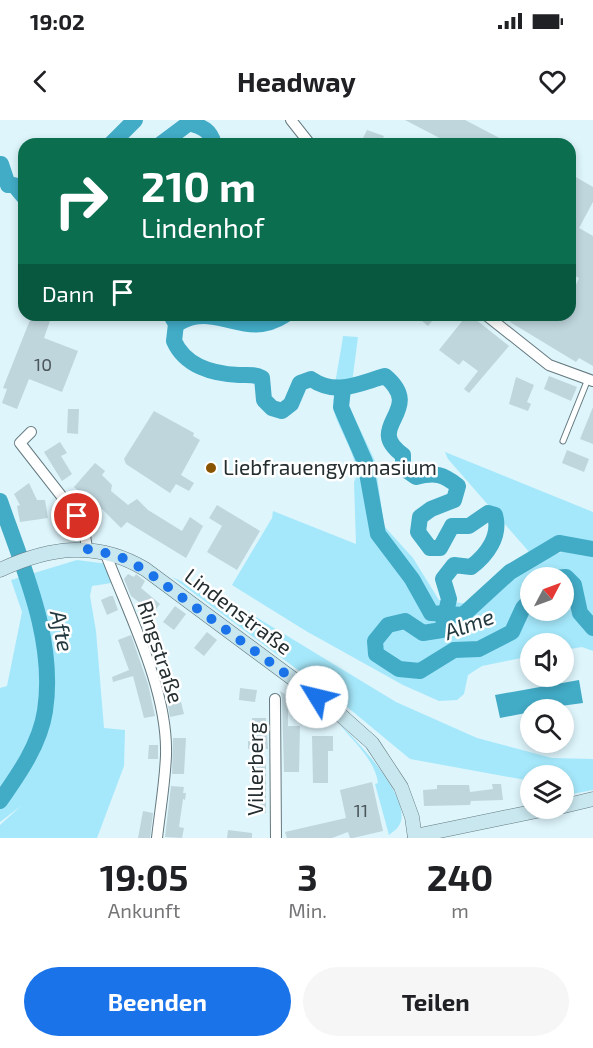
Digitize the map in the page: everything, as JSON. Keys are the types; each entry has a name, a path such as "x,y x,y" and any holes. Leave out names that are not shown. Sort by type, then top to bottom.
{"main road":[{"name":"Lindenstraße","path":"4,569 39,554 87,549 119,556 145,570 356,727 372,742 393,772 407,801 412,837"},
{"path":"574,804 593,799"},
{"path":"412,837 520,814"}],"street":[{"path":"291,120 305,138"},
{"path":"494,321 549,365 590,380"},
{"path":"31,432 20,442 77,516 84,528 87,549"},
{"name":"Ringstraße","path":"105,552 152,678 161,716 166,754 157,838"},
{"name":"Villerberg","path":"275,699 276,838"}],"lane":[{"path":"563,441 590,380"}],"shaded area":[{"path":"343,336 358,337 349,406 375,461 384,526 413,558 439,600 468,604 507,568 530,553 538,564 564,552 585,553 593,557 593,651 582,647 574,648 574,633 520,633 520,658 482,666 468,675 464,694 457,700 439,701 403,685 306,631 232,585 272,518 273,511 356,544 354,482 356,466 336,419 333,404"},
{"path":"445,452 593,512 593,543 557,539 530,553 448,459"},
{"path":"77,560 108,564 111,583 92,586 90,596 96,631 104,728 125,730 124,766 97,838 0,838 0,825 21,806 0,822 0,688 7,686 22,612 11,580"},
{"path":"172,577 251,614 396,702 477,738 520,749 520,753 533,753 552,758 593,759 593,790 574,794 574,765 520,765 520,779 410,759 340,701"},
{"path":"579,680 583,703 574,704 574,699 520,699 520,714 500,718 495,695 540,687 574,687 574,681"},
{"path":"340,725 380,769 397,797 401,810 401,821 389,835 375,784 378,783 373,767"}],"building":[{"path":"405,120 465,120 500,138 440,138"},
{"path":"367,130 384,136 383,138 363,138"},
{"path":"576,177 593,187 593,202 579,228 593,236 593,366 579,358 576,362 510,322 576,321 576,285 579,278 576,276"},
{"path":"30,321 50,321 44,338 78,351 62,392 29,379 17,409 2,403 7,389 3,388"},
{"path":"422,321 432,321 428,326"},
{"path":"462,321 478,321 509,346 469,393 464,389 478,371 463,360 459,365 439,350"},
{"path":"549,376 577,387 571,401 544,389"},
{"path":"516,377 534,385 527,402 531,404 528,411 509,404"},
{"path":"593,407 593,444 580,439"},
{"path":"68,409 79,409 78,434 67,433"},
{"path":"154,411 194,433 193,436 200,440 181,475 194,483 189,491 176,484 170,493 126,464 124,459"},
{"path":"60,442 67,453 61,456 72,474 62,481 44,452"},
{"path":"567,450 589,459 584,472 562,463"},
{"path":"95,463 105,471 102,475 112,485 111,491 128,505 137,499 148,510 182,531 190,517 203,526 186,558 127,522 121,528 88,495 86,498 74,487"},
{"path":"29,483 37,500 45,500 48,518 20,522 17,506 20,505 14,494"},
{"path":"217,505 260,531 237,570 207,552 222,526 209,518"},
{"path":"128,574 134,577 136,574 145,581 141,588 160,604 153,613 131,596 124,579"},
{"path":"113,596 118,610 107,615 101,600"},
{"path":"175,606 186,614 174,630 163,622"},
{"path":"153,625 157,636 148,640 144,628"},
{"path":"207,632 217,640 204,656 194,648"},
{"path":"131,635 148,684 155,716 144,718 133,676 113,682 112,677 129,670 118,640"},
{"path":"166,667 171,669 173,674 171,679 166,681 161,679 159,674 161,669"},
{"path":"240,688 257,690 255,702 239,700"},
{"path":"280,691 288,696 288,726 300,726 299,772 284,772"},
{"path":"181,702 184,714 170,717 168,705"},
{"path":"252,718 266,718 268,749 248,749 248,741 252,741"},
{"path":"312,736 333,736 333,751 328,751 328,783 313,783"},
{"path":"173,738 186,738 184,774 172,774"},
{"path":"149,745 158,745 158,759 148,759"},
{"path":"254,764 266,764 266,813 254,813 252,808"},
{"path":"372,782 383,831 353,838 350,838 348,832 332,838 287,838 285,832 346,818 340,790"},
{"path":"492,784 501,784 503,800 471,801 470,805 424,806 423,790 437,789 437,785 469,785 470,792 493,789"},
{"path":"171,786 184,787 183,793 186,793 179,827 184,828 182,838 165,837"},
{"path":"143,811 153,813 150,838 138,838"},
{"path":"228,830 252,833 252,838 227,838"}],"waterway":[{"name":"Alme","path":"117,138 135,120"},
{"name":"Alme","path":"169,138 189,123 205,130 211,138"},
{"name":"Alme","path":"1,164 8,185 14,185 18,190"},
{"name":"Alme","path":"174,321 174,341 185,357 201,367 219,373 254,375 262,378 264,400 272,408 282,411 291,404 300,383 311,379 320,384 338,388 385,376 396,388 400,399 389,435 392,445 403,455 403,468 416,477 438,475 458,486 454,500 431,509 420,517 418,532 430,548 440,548 452,526 469,526 488,513 495,515 496,530 487,551 471,567 454,565 443,579 449,599 442,630 423,633 405,621 388,625 375,641 376,654 399,669 420,671 454,650 479,649 512,632 520,615"},
{"name":"Alme","path":"176,324 184,321"},
{"name":"Alme","path":"235,321 249,324 272,321"},
{"name":"Alme","path":"343,388 341,407 365,462 378,534 412,579 431,613 463,615 510,572 559,543 593,549"},
{"name":"Afte","path":"0,501 27,578 42,631 47,684 45,711 39,735 34,747 0,801"},
{"name":"Alme","path":"574,585 580,613 593,628"}],"place":[{"name":"Liebfrauengymnasium","path":"211,468"}],"route":[{"path":"77,516 84,528 87,549 105,552 133,562 317,697"}]}
